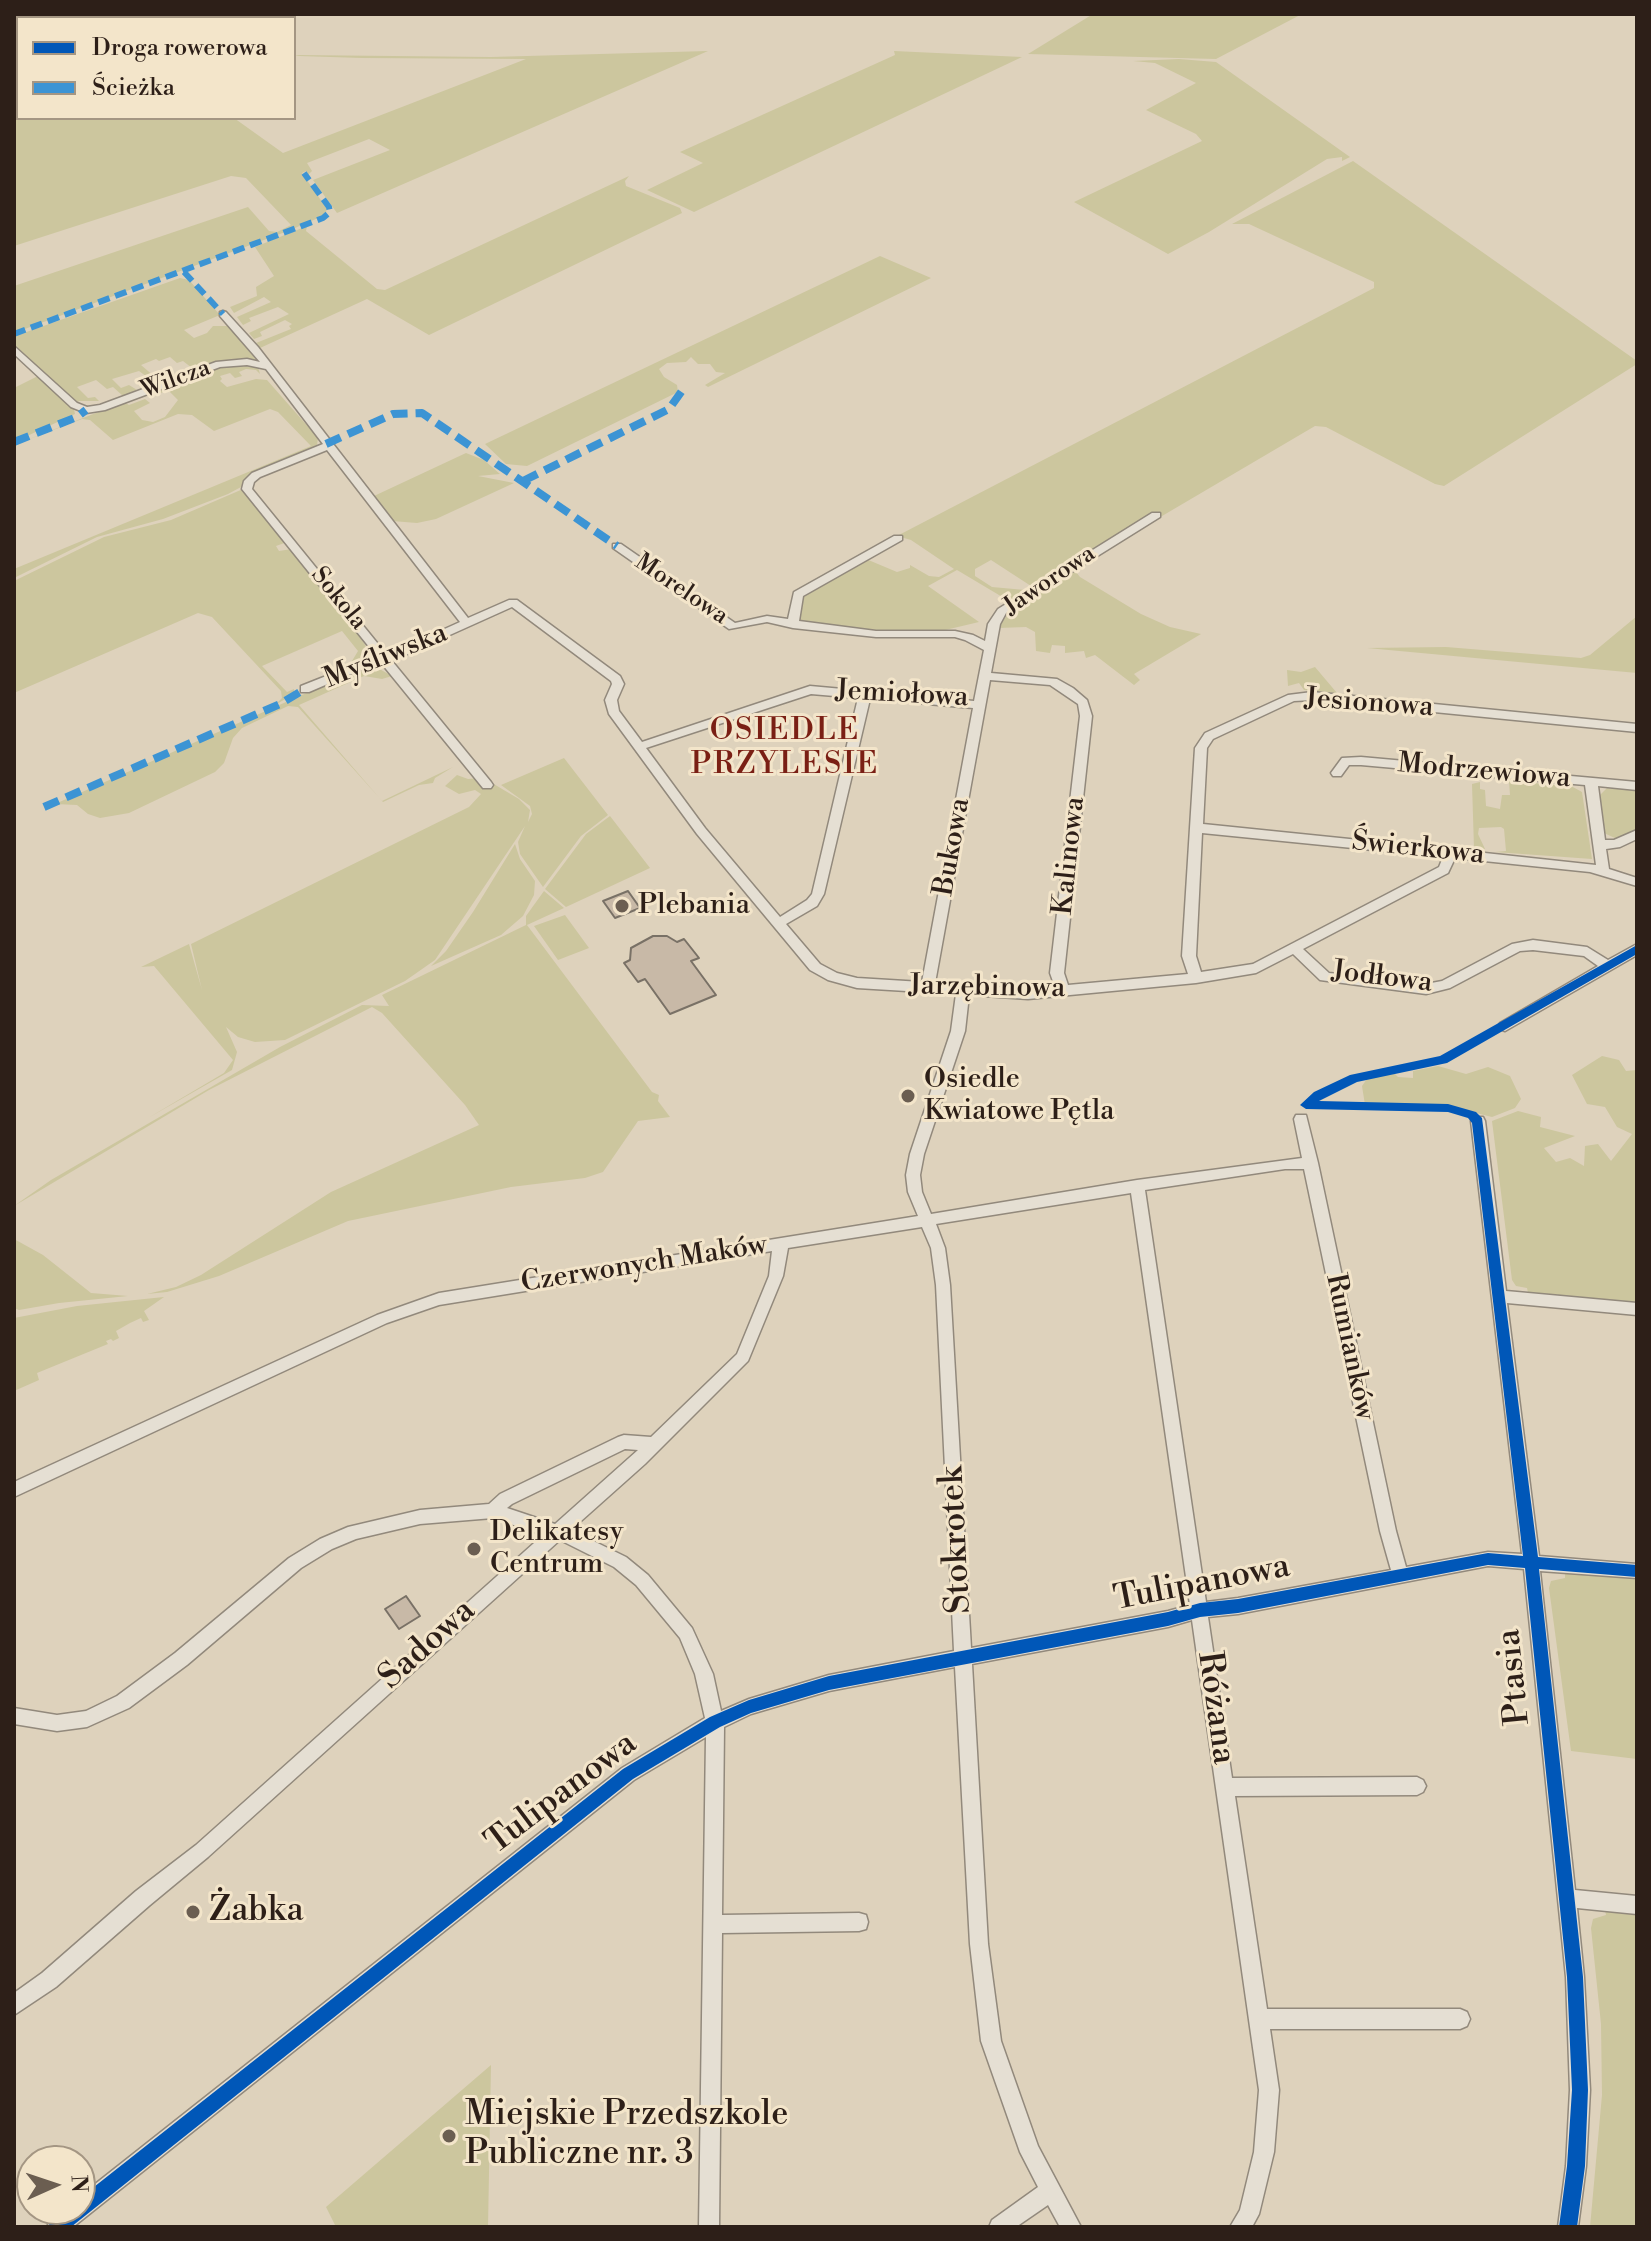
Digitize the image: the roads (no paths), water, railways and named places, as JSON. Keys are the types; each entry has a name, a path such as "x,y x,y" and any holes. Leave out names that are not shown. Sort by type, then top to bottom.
{"street":[{"path":"223,314 268,367 467,624"},
{"name":"Wilcza","path":"14,349 74,405 86,410 102,408 219,364 247,362 268,367"},
{"name":"Sokola","path":"327,445 261,473 247,487 487,785"},
{"name":"Jaworowa","path":"985,676 996,619 1007,607 1156,515"},
{"path":"793,625 798,594 898,538"},
{"name":"Morelowa","path":"617,546 733,627 767,619 876,634 955,634 969,637 989,648"},
{"name":"Myśliwska","path":"305,689 363,665 387,659 513,602 616,679 618,684 611,700 613,711"},
{"name":"Jemiołowa","path":"638,747 810,690 979,705 985,676 1053,682 1083,703 1086,721"},
{"path":"779,923 812,903 818,894 865,694"},
{"name":"Jesionowa","path":"1196,978 1189,956 1201,748 1209,736 1292,698 1312,696 1637,728"},
{"name":"Bukowa","path":"928,988 979,705"},
{"name":"Jarzębinowa","path":"613,711 701,831 815,967 833,977 857,983 1028,994 1196,978 1256,968 1444,870 1452,852"},
{"name":"Kalinowa","path":"1063,991 1057,973 1086,721"},
{"name":"Modrzewiowa","path":"1337,773 1346,761 1361,761 1637,786"},
{"path":"1591,782 1603,870"},
{"name":"Świerkowa","path":"1197,828 1603,870 1637,882"},
{"path":"1599,845 1616,844 1637,834"},
{"name":"Jodłowa","path":"1294,948 1325,977 1426,989 1445,985 1517,947 1533,945 1587,952 1607,966"},
{"path":"1505,1026 1637,949"},
{"name":"Stokrotek","path":"963,991 958,1031 917,1154 913,1175 915,1192 938,1248 943,1285 979,1944 991,2041 1017,2121 1049,2192 1071,2227"},
{"name":"Rumianków","path":"1301,1119 1400,1574"},
{"name":"Ptasia","path":"1478,1121 1568,1898 1580,2090 1576,2166 1568,2227"},
{"name":"Czerwonych Maków","path":"14,1490 293,1359 416,1306 488,1290 1137,1186 1285,1164 1311,1163"},
{"name":"Różana","path":"1137,1186 1269,2090 1264,2152 1249,2214 1240,2227"},
{"name":"Sadowa","path":"14,2005 49,1980 202,1851 652,1444 743,1357 776,1276 781,1243"},
{"path":"1499,1296 1637,1309"},
{"path":"493,1511 506,1499 624,1442 652,1444"},
{"path":"14,1716 57,1723 87,1719 123,1702 181,1659 295,1563 326,1544 354,1532 420,1517 493,1511 595,1547 620,1562 642,1580 686,1633 698,1660 715,1722 709,2227"},
{"name":"Tulipanowa","path":"57,2227 628,1774 715,1722 772,1698 829,1683 1168,1619 1200,1610 1238,1606 1488,1559 1637,1571"},
{"path":"1226,1787 1417,1786"},
{"path":"1568,1898 1637,1905"},
{"path":"712,1924 859,1922"},
{"path":"1258,2019 1460,2019"},
{"path":"999,2227 1049,2192"}],"place":[{"name":"Plebania","path":"622,906"},
{"name":"Osiedle Kwiatowe Pętla","path":"908,1096"},
{"name":"Delikatesy Centrum","path":"474,1549"},
{"name":"Żabka","path":"193,1912"},
{"name":"Miejskie Przedszkole Publiczne nr. 3","path":"449,2136"}],"district":[{"name":"OSIEDLE PRZYLESIE","path":"785,749"}]}
